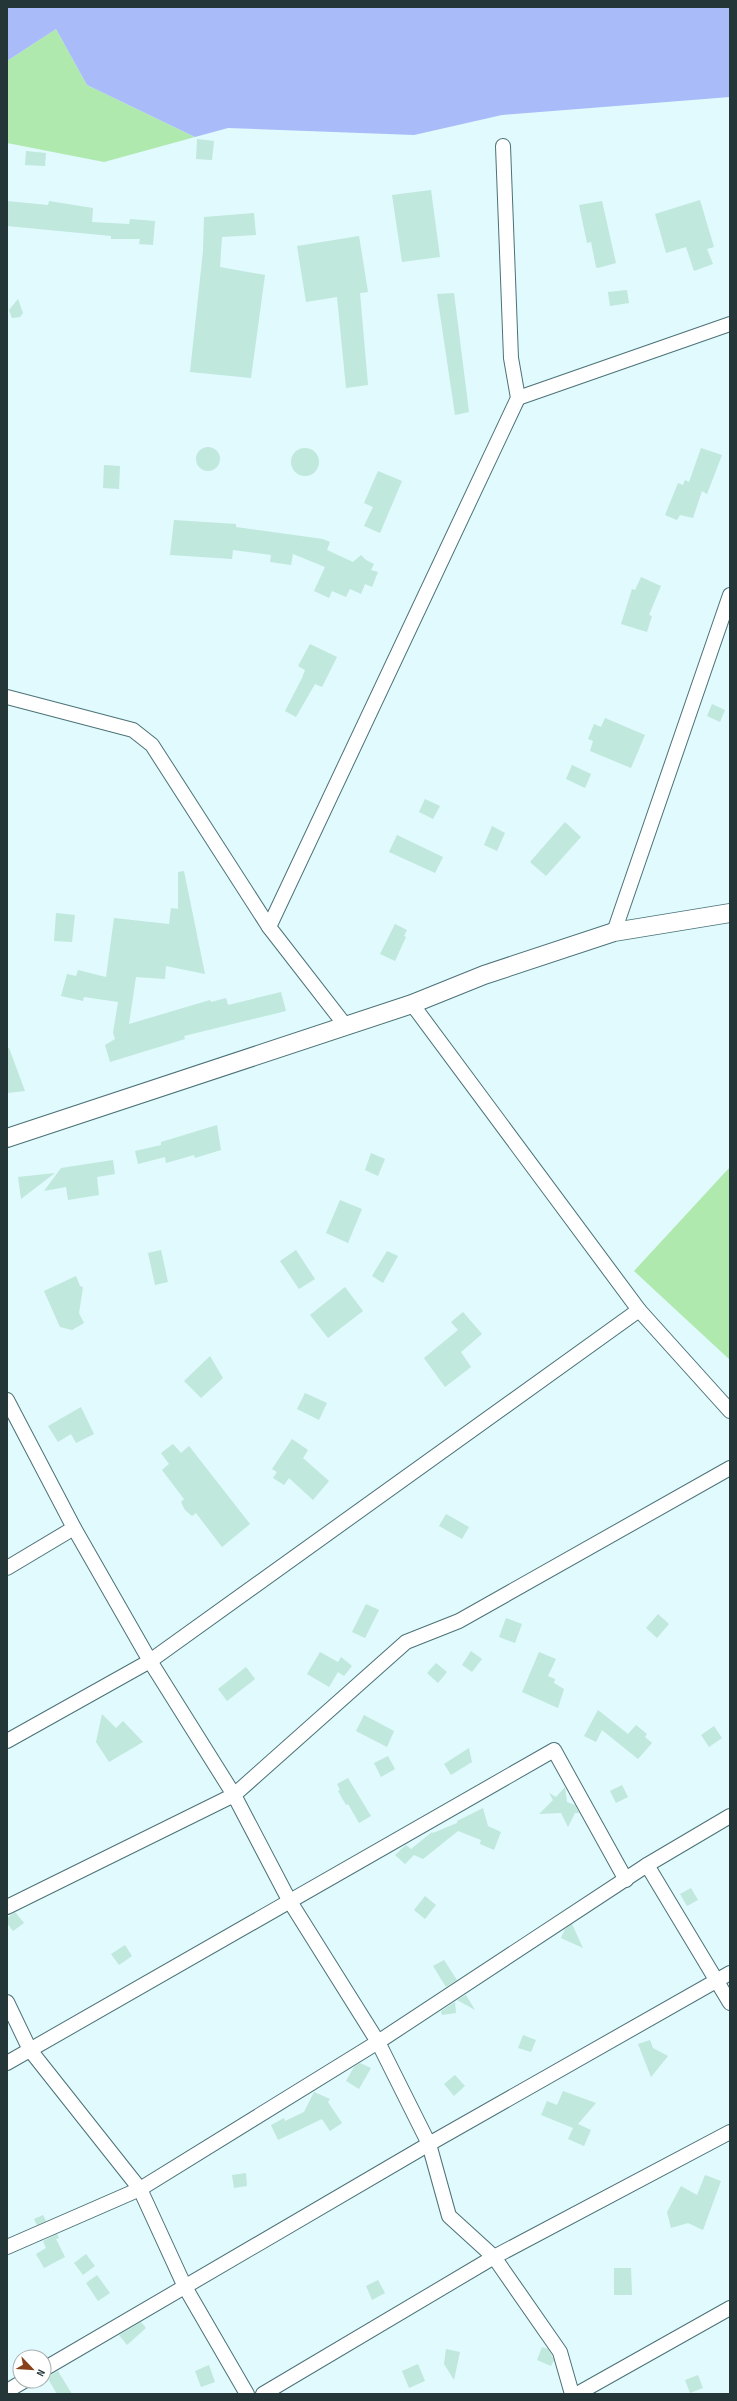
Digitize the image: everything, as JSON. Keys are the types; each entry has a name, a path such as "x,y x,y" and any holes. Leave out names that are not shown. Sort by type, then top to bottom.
{"street":[{"path":"269,927 518,398 511,358 503,146"},
{"path":"518,398 730,324"},
{"path":"614,932 730,595"},
{"path":"7,697 133,730 152,745 269,927 345,1025"},
{"path":"7,1138 412,1004 484,974 614,932 730,913"},
{"path":"412,1004 639,1310 730,1411"},
{"path":"7,1741 150,1661 639,1310"},
{"path":"7,1400 74,1528 150,1661 234,1795 289,1900 378,2042 429,2144 449,2216 494,2257 560,2352 572,2394"},
{"path":"7,1907 234,1795 406,1642 459,1621 730,1468"},
{"path":"7,1568 74,1528"},
{"path":"7,2063 289,1900 554,1750 626,1880"},
{"path":"7,2247 140,2189 378,2042 647,1865 730,1816"},
{"path":"647,1865 730,2003"},
{"path":"52,2364 429,2144 730,1973"},
{"path":"7,2002 30,2050 140,2189 185,2286 247,2394"},
{"path":"263,2394 494,2257 730,2132"},
{"path":"577,2394 730,2308"}],"green space":[{"path":"56,29 87,85 195,137 104,162 7,143 7,61"},
{"path":"730,1167 730,1360 634,1271"}],"water":[{"path":"7,7 730,7 730,97 502,115 414,135 228,128 195,137 87,85 56,29 7,61"}],"building":[{"path":"197,139 214,141 212,160 196,159"},
{"path":"26,151 46,153 45,166 25,165"},
{"path":"431,190 440,257 402,262 392,195"},
{"path":"700,200 714,247 707,249 713,264 694,271 686,247 666,253 655,214"},
{"path":"7,201 48,205 49,201 93,208 92,222 129,224 130,219 155,221 153,245 139,244 140,239 111,239 111,236 7,226"},
{"path":"602,201 616,263 598,268 596,267 591,242 587,243 579,205"},
{"path":"254,213 256,235 222,237 220,267 265,275 251,378 190,372 203,251 204,217"},
{"path":"359,236 368,292 360,293 368,385 346,388 337,297 306,302 297,246"},
{"path":"627,290 629,303 610,306 608,292"},
{"path":"454,293 469,412 455,415 437,294"},
{"path":"18,299 23,313 20,317 12,318 9,310"},
{"path":"208,447 216,451 220,459 216,467 208,471 200,467 196,459 200,451"},
{"path":"305,448 315,452 319,462 315,472 305,476 295,472 291,462 295,452"},
{"path":"701,448 722,455 707,494 702,491 693,518 680,515 677,520 665,515 678,483 683,485 685,480 689,482"},
{"path":"104,465 120,466 119,489 103,488"},
{"path":"378,471 402,481 380,533 364,526 373,507 364,503"},
{"path":"174,520 236,524 236,527 323,539 330,542 327,550 353,562 361,555 366,560 374,564 371,570 378,572 372,587 365,584 361,594 350,589 346,597 332,591 329,598 314,591 325,567 293,554 291,565 270,562 271,555 233,550 232,559 170,555"},
{"path":"641,577 661,586 649,615 652,616 647,632 621,624 632,589 635,590"},
{"path":"310,644 337,657 322,687 315,684 296,717 285,711 305,670 298,666"},
{"path":"712,704 725,710 720,722 707,716"},
{"path":"605,718 645,735 631,768 590,751 593,741 588,739 594,724 601,727"},
{"path":"572,765 591,774 585,788 566,779"},
{"path":"425,799 440,806 433,819 419,812"},
{"path":"565,822 581,837 546,876 530,862"},
{"path":"492,826 505,833 497,851 484,845"},
{"path":"397,835 443,857 435,873 389,852"},
{"path":"184,871 205,974 166,966 165,979 136,977 129,1024 210,1000 211,1002 226,998 228,1005 281,992 286,1011 184,1036 185,1039 110,1062 105,1045 115,1039 113,1033 118,1002 84,997 83,1001 61,996 67,974 76,976 78,970 106,977 114,918 169,924 171,908 178,909 178,872"},
{"path":"56,913 75,915 72,942 54,941"},
{"path":"395,924 407,930 404,936 406,937 395,961 380,954"},
{"path":"7,1048 9,1048 25,1091 7,1093"},
{"path":"217,1125 221,1150 195,1158 194,1155 166,1163 165,1157 138,1164 135,1151 161,1145 161,1142"},
{"path":"371,1153 385,1159 378,1176 365,1170"},
{"path":"113,1160 115,1174 97,1177 99,1195 68,1200 66,1187 44,1191 61,1168"},
{"path":"55,1173 21,1199 18,1177"},
{"path":"340,1200 362,1209 348,1243 326,1233"},
{"path":"161,1250 168,1282 155,1285 148,1253"},
{"path":"296,1250 315,1279 299,1289 280,1261"},
{"path":"387,1251 398,1256 383,1283 372,1276"},
{"path":"76,1276 80,1286 83,1287 79,1313 84,1323 72,1330 60,1327 44,1291"},
{"path":"345,1287 363,1311 328,1338 310,1315"},
{"path":"463,1312 482,1334 461,1352 471,1367 445,1387 424,1358 458,1330 451,1322"},
{"path":"210,1356 223,1378 201,1398 184,1381"},
{"path":"305,1393 327,1403 319,1420 297,1409"},
{"path":"81,1407 94,1434 76,1443 71,1434 58,1442 48,1426"},
{"path":"292,1439 308,1450 303,1458 329,1481 313,1500 289,1478 284,1485 273,1478 277,1472 272,1469"},
{"path":"173,1444 181,1453 189,1446 250,1524 222,1547 196,1513 192,1516 185,1510 181,1502 184,1499 162,1470 169,1464 161,1453"},
{"path":"446,1514 469,1527 462,1539 439,1526"},
{"path":"366,1604 379,1610 365,1638 352,1632"},
{"path":"658,1614 669,1624 657,1638 646,1628"},
{"path":"506,1618 522,1624 515,1643 499,1637"},
{"path":"471,1651 482,1659 472,1672 462,1665"},
{"path":"320,1652 338,1662 341,1657 352,1666 344,1676 338,1672 329,1687 307,1674"},
{"path":"539,1652 556,1659 548,1676 555,1679 554,1683 564,1689 558,1708 522,1692"},
{"path":"436,1663 447,1672 438,1683 427,1673"},
{"path":"246,1667 255,1679 227,1701 218,1689"},
{"path":"598,1710 628,1734 636,1725 647,1734 645,1737 652,1743 638,1759 602,1730 596,1742 584,1736"},
{"path":"102,1714 116,1728 123,1721 143,1742 109,1762 96,1742"},
{"path":"364,1715 394,1731 387,1747 356,1731"},
{"path":"714,1726 722,1738 709,1747 701,1735"},
{"path":"469,1748 472,1762 451,1775 444,1764"},
{"path":"388,1756 395,1769 381,1777 374,1763"},
{"path":"348,1778 371,1816 359,1823 348,1804 346,1805 338,1791 340,1790 337,1784"},
{"path":"622,1785 628,1797 616,1803 610,1791"},
{"path":"565,1787 567,1802 575,1805 579,1813 575,1813 568,1827 561,1813 539,1814 553,1800 549,1793 556,1797"},
{"path":"483,1808 488,1826 501,1832 494,1850 480,1844 481,1840 458,1831 423,1859 414,1855 405,1864 395,1855 406,1845 411,1849 432,1832 433,1833 457,1823 457,1821"},
{"path":"691,1888 698,1900 687,1906 680,1894"},
{"path":"425,1896 436,1905 425,1919 414,1910"},
{"path":"15,1912 24,1923 13,1931 7,1923 7,1918"},
{"path":"572,1924 583,1948 561,1938 565,1929"},
{"path":"125,1945 132,1956 119,1965 111,1954"},
{"path":"444,1960 457,1980 446,1987 433,1966"},
{"path":"466,1995 475,2010 457,2000"},
{"path":"455,2002 456,2013 442,2015 441,2011"},
{"path":"523,2035 536,2040 531,2052 518,2048"},
{"path":"650,2040 653,2048 668,2056 651,2077 638,2044"},
{"path":"360,2063 371,2068 359,2089 346,2081 354,2067"},
{"path":"455,2075 465,2086 454,2096 444,2084"},
{"path":"563,2091 596,2103 578,2124 591,2130 584,2146 568,2139 573,2128 541,2115 547,2101 557,2105"},
{"path":"314,2092 330,2099 328,2102 342,2123 330,2131 322,2119 278,2140 271,2125 284,2118 285,2121 304,2112"},
{"path":"246,2173 247,2186 234,2188 232,2175"},
{"path":"705,2175 721,2181 703,2230 688,2223 671,2228 667,2212 681,2186 697,2195"},
{"path":"43,2215 46,2221 37,2225 34,2219"},
{"path":"57,2234 59,2238 56,2239 65,2257 44,2268 36,2254 46,2248 43,2241"},
{"path":"86,2254 95,2266 83,2275 74,2263"},
{"path":"614,2268 631,2268 632,2295 614,2295"},
{"path":"97,2275 110,2293 98,2301 86,2283"},
{"path":"378,2280 385,2293 372,2300 366,2286"},
{"path":"141,2322 146,2328 127,2345 119,2335"},
{"path":"542,2347 548,2349 554,2360 551,2366 537,2360"},
{"path":"446,2349 460,2352 454,2380 444,2364"},
{"path":"418,2364 425,2381 409,2388 402,2371"},
{"path":"209,2365 215,2382 201,2387 195,2371"},
{"path":"58,2371 72,2394 57,2394 52,2386 52,2374"},
{"path":"698,2375 703,2388 690,2393 685,2380"}]}
